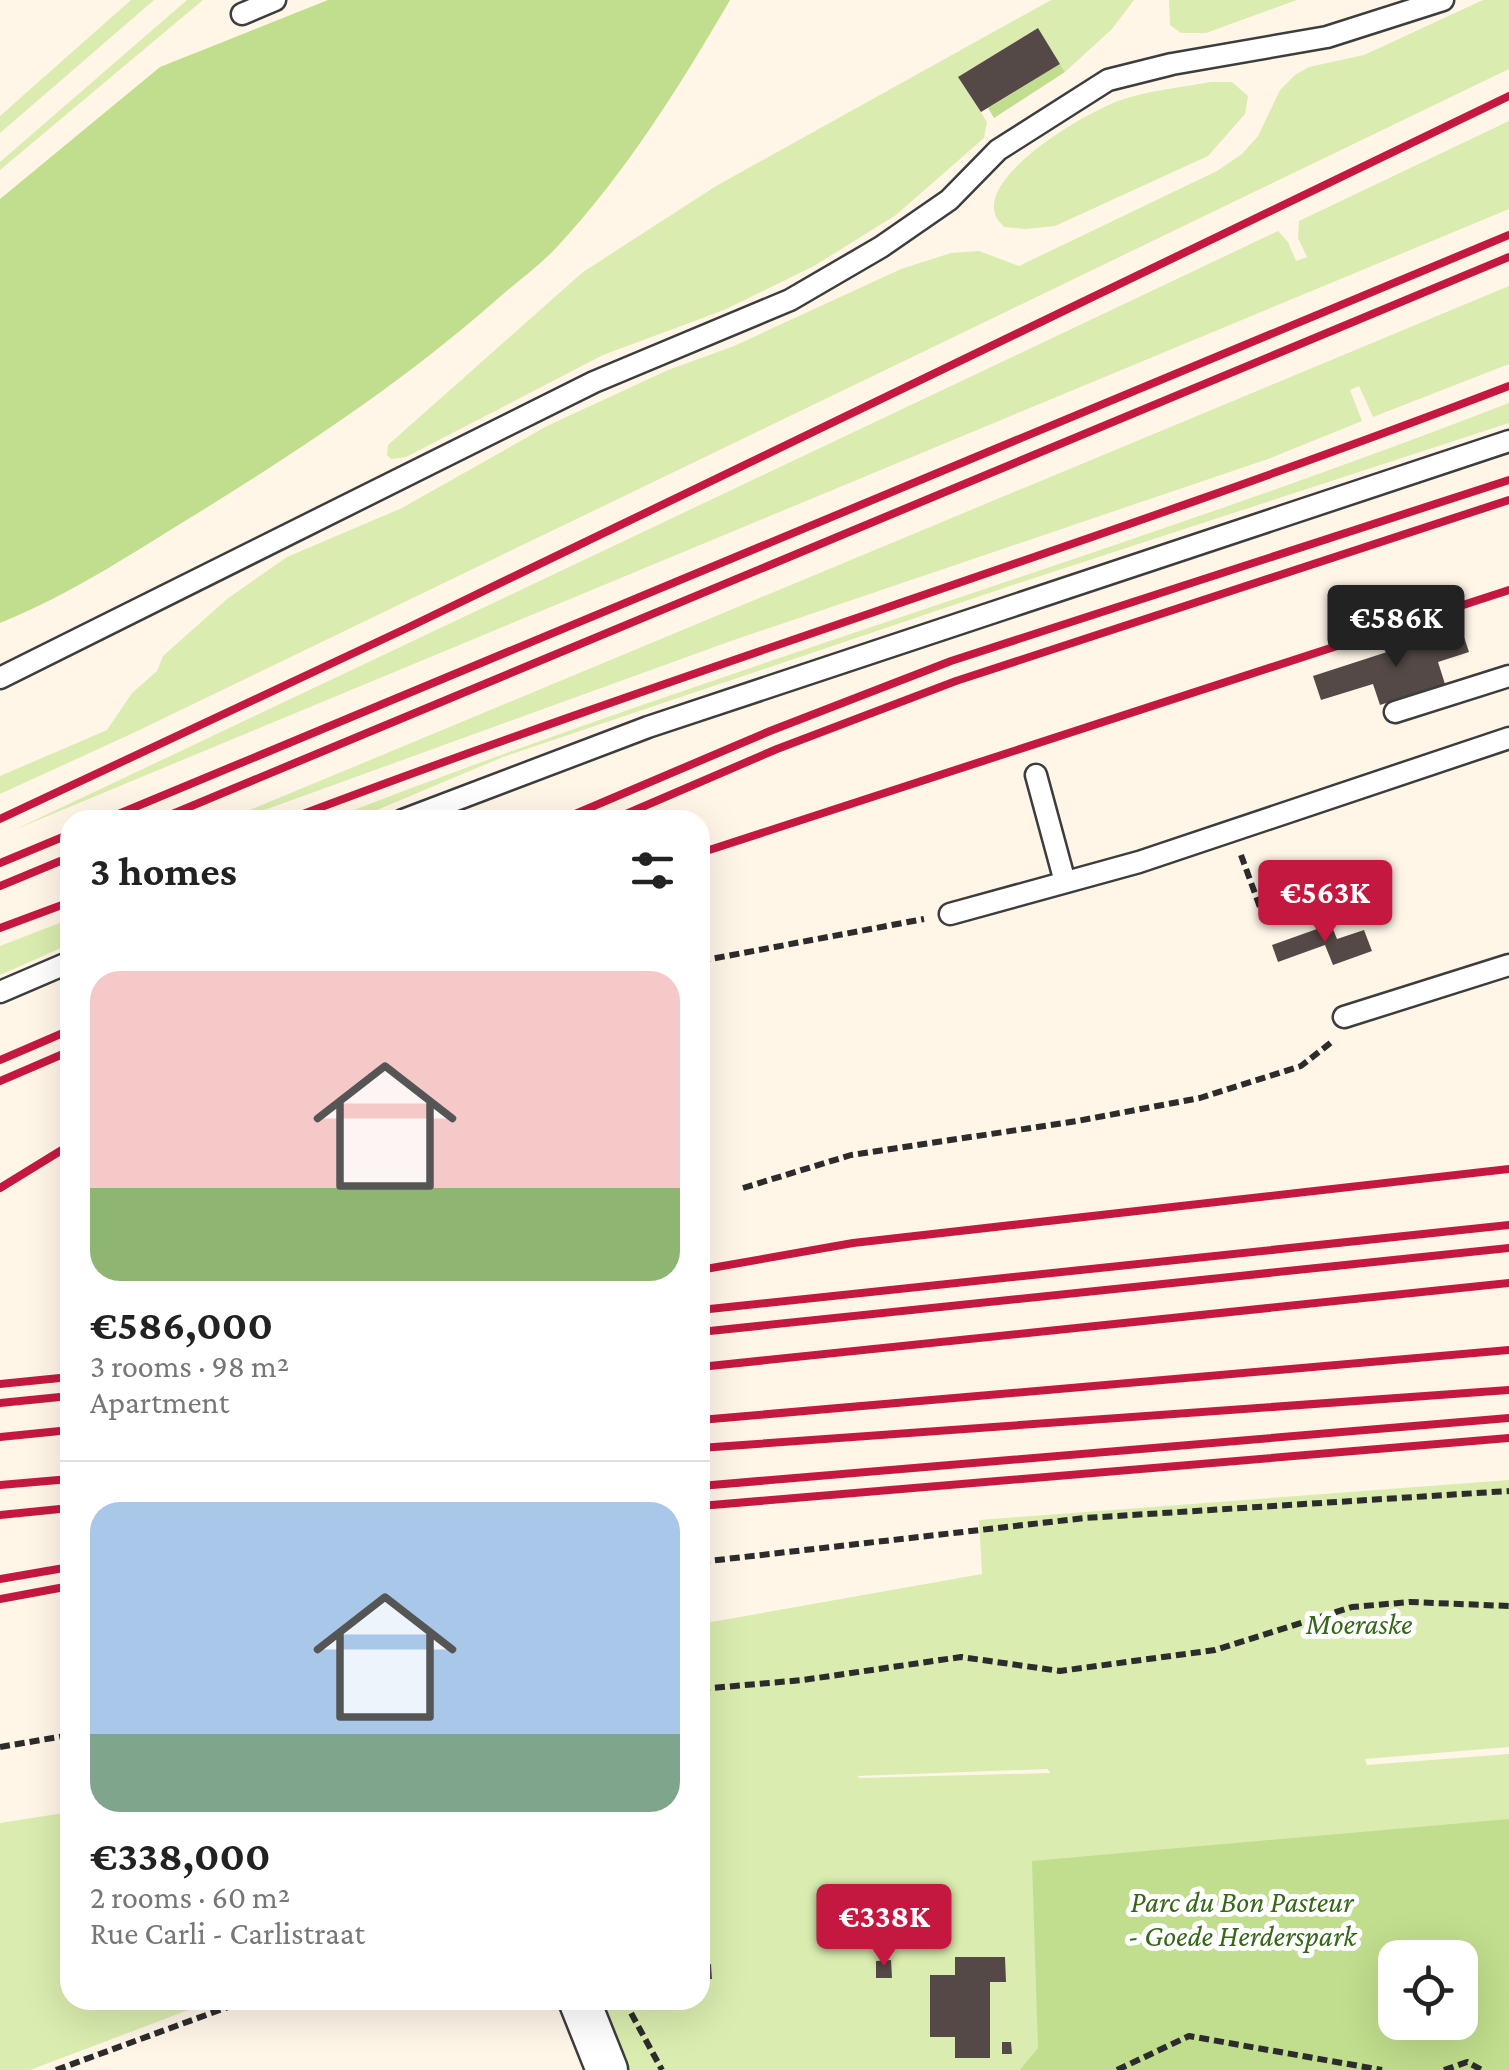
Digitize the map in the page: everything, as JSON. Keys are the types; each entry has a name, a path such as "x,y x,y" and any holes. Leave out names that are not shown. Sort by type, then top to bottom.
{"street":[{"path":"583,2010 607,2070"}],"lane":[{"path":"242,14 276,0"},
{"path":"0,678 594,382 790,300 922,219 949,200 998,150 1108,80 1172,64 1326,38 1443,0"},
{"path":"429,810 683,715 1509,442"},
{"path":"1396,712 1509,676"},
{"path":"950,914 1232,831 1509,738"},
{"path":"1036,775 1065,882"},
{"path":"1344,1017 1509,965"},
{"path":"0,992 60,966"}],"path":[{"path":"1232,831 1265,922"},
{"path":"710,960 950,914"},
{"path":"743,1188 851,1155 1077,1122 1200,1098 1301,1066 1342,1034 1344,1017"},
{"path":"710,1561 1085,1518 1509,1491"},
{"path":"710,1688 803,1680 960,1657 1060,1671 1215,1650 1352,1607 1410,1602 1509,1606"},
{"path":"0,1747 60,1736"},
{"path":"56,2070 220,2010"},
{"path":"629,2010 662,2070"},
{"path":"1117,2070 1189,2036 1382,2070"},
{"path":"1444,2070 1467,2062 1482,2070"}],"green space":[{"path":"131,0 154,0 0,133 0,116"},
{"path":"187,0 203,0 0,170 0,162"},
{"path":"328,0 730,0 628,160 581,220 534,269 423,360 313,439 101,572 0,623 0,199 160,67"},
{"path":"1051,0 1134,0 1112,29 1065,72 1038,28 959,77 987,122 984,138 896,215 814,266 724,310 603,355 406,457 391,459 387,455 388,445 583,272 716,186"},
{"path":"1169,0 1297,0 1206,33 1181,33 1170,25"},
{"path":"1483,0 1509,0 1509,69 0,794 0,776 107,730 132,693 157,671 163,656 227,599 287,557 402,508 547,426 901,269 951,253 979,251 1019,266 1217,171 1242,154 1258,136 1280,90 1295,75 1309,67 1364,55"},
{"path":"1060,64 1065,72 994,118 988,108"},
{"path":"1211,82 1232,82 1248,96 1245,114 1208,156 1055,226 1004,227 996,218 995,197 1005,179 1022,161 1067,128 1127,98"},
{"path":"1509,121 1509,209 14,830 1278,231 1296,261 1307,257 1298,238 1299,221"},
{"path":"1509,286 1509,364 1373,417 1359,386 1350,390 1362,421 1268,459 731,641 265,810 250,810"},
{"path":"1509,403 1509,423 503,757 377,810 355,810 622,712 1363,458"},
{"path":"60,923 60,948 0,975 0,946"},
{"path":"1509,1480 1509,1747 1365,1759 1367,1765 1509,1754 1509,2070 620,2070 589,2010 710,2010 710,1622 982,1574 979,1520","holes":["1048,1769 1050,1773 857,1776"]},
{"path":"60,1814 60,2010 189,2010 30,2070 0,2070 0,1823"},
{"name":"Parc du Bon Pasteur - Goede Herderspark","path":"1509,1819 1509,2070 1020,2070 1038,2048 1032,1861"}],"building":[{"path":"1038,28 1060,64 981,112 958,77"},
{"path":"1461,628 1469,652 1438,662 1445,684 1380,705 1373,684 1321,700 1313,676"},
{"path":"1331,924 1337,939 1364,930 1372,951 1333,965 1325,945 1278,962 1272,945"},
{"path":"955,1957 1005,1957 1006,1982 990,1982 990,2058 955,2058 955,2037 930,2037 930,1975 955,1975"},
{"path":"891,1960 892,1978 876,1978 876,1961"},
{"path":"1002,2042 1011,2042 1012,2054 1002,2054"}],"railway":[{"path":"0,819 407,628 1509,96"},
{"path":"128,810 1509,235"},
{"path":"182,810 1509,257"},
{"path":"314,810 592,709 1204,498 1509,386"},
{"path":"584,810 770,731 951,661 1509,480"},
{"path":"635,810 777,749 956,681 1509,500"},
{"path":"710,850 1509,590"},
{"path":"0,863 60,838"},
{"path":"0,886 60,861"},
{"path":"0,928 60,906"},
{"path":"0,1060 60,1034"},
{"path":"0,1081 60,1055"},
{"path":"0,1188 60,1151"},
{"path":"710,1268 853,1243 1509,1169"},
{"path":"710,1309 1509,1225"},
{"path":"710,1331 1509,1248"},
{"path":"710,1366 1509,1283"},
{"path":"710,1419 1509,1350"},
{"path":"0,1384 60,1378"},
{"path":"710,1447 1509,1390"},
{"path":"0,1403 60,1397"},
{"path":"710,1485 1509,1418"},
{"path":"0,1437 60,1431"},
{"path":"710,1505 1509,1438"},
{"path":"0,1485 60,1480"},
{"path":"0,1515 60,1509"},
{"path":"0,1579 60,1569"},
{"path":"0,1599 60,1588"}],"park label":[{"name":"Moeraske","path":"1359,1624"}]}
